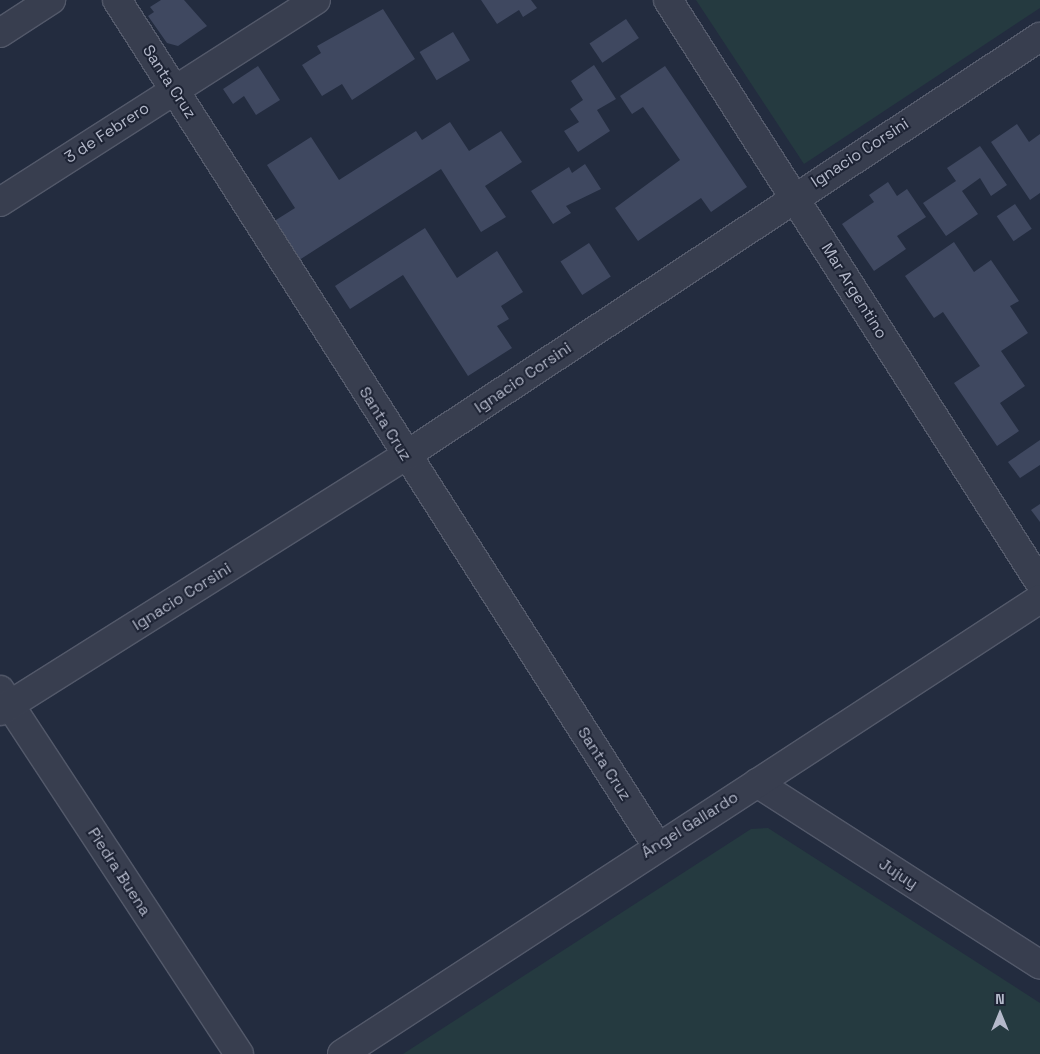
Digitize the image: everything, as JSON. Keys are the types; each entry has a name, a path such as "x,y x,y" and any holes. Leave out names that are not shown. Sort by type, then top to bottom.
{"street":[{"path":"0,32 51,0"},
{"name":"Santa Cruz","path":"117,0 405,456 657,846"},
{"name":"3 de Febrero","path":"0,202 316,0"},
{"name":"Mar Argentino","path":"668,0 1040,583"},
{"name":"Ignacio Corsini","path":"3,702 405,456 794,196 1040,37"},
{"name":"Ángel Gallardo","path":"342,1054 657,846 1040,600"},
{"name":"Piedra Buena","path":"3,702 238,1054"},
{"name":"Jujuy","path":"756,783 1040,965"}],"green space":[{"path":"696,0 1040,0 1040,8 804,164"},
{"path":"768,828 1040,1003 1040,1054 403,1054 751,829"}],"building":[{"path":"161,0 184,0 207,26 178,46 167,43 148,16 154,12 150,7"},
{"path":"481,0 531,0 537,8 523,17 519,10 497,24"},
{"path":"383,9 415,59 352,100 342,84 322,96 302,65 321,53 317,46"},
{"path":"626,19 639,38 602,63 590,44"},
{"path":"453,32 470,60 437,80 420,52"},
{"path":"594,65 616,99 597,110 610,131 578,152 564,131 579,122 570,109 583,100 571,81"},
{"path":"258,66 280,100 256,115 244,96 233,104 223,89"},
{"path":"665,66 747,187 711,212 701,198 638,241 615,208 680,160 643,107 632,114 620,96"},
{"path":"450,122 469,151 501,131 522,162 485,186 506,217 481,232 441,169 293,264 268,225 295,208 267,165 311,137 339,180 416,131 422,140"},
{"path":"1017,124 1029,142 1040,134 1040,193 1030,200 991,142"},
{"path":"980,146 1007,185 991,196 980,178 962,191 978,214 946,236 923,203 956,181 947,168"},
{"path":"585,164 601,189 566,206 571,213 553,224 531,191 569,167 572,173"},
{"path":"888,182 897,196 907,189 926,217 897,236 906,249 874,271 842,224 874,202 869,195"},
{"path":"1015,204 1032,229 1014,241 997,216"},
{"path":"425,228 457,278 497,251 523,292 501,306 509,319 497,326 512,348 468,376 403,275 350,309 335,286"},
{"path":"954,242 974,272 991,260 1019,301 1010,306 1028,333 1001,351 1025,386 1000,403 1019,431 997,446 954,383 980,366 943,312 934,318 905,276"},
{"path":"589,243 611,277 582,295 560,262"},
{"path":"1040,440 1040,465 1020,478 1008,462"},
{"path":"1040,504 1040,522 1031,510"}]}
